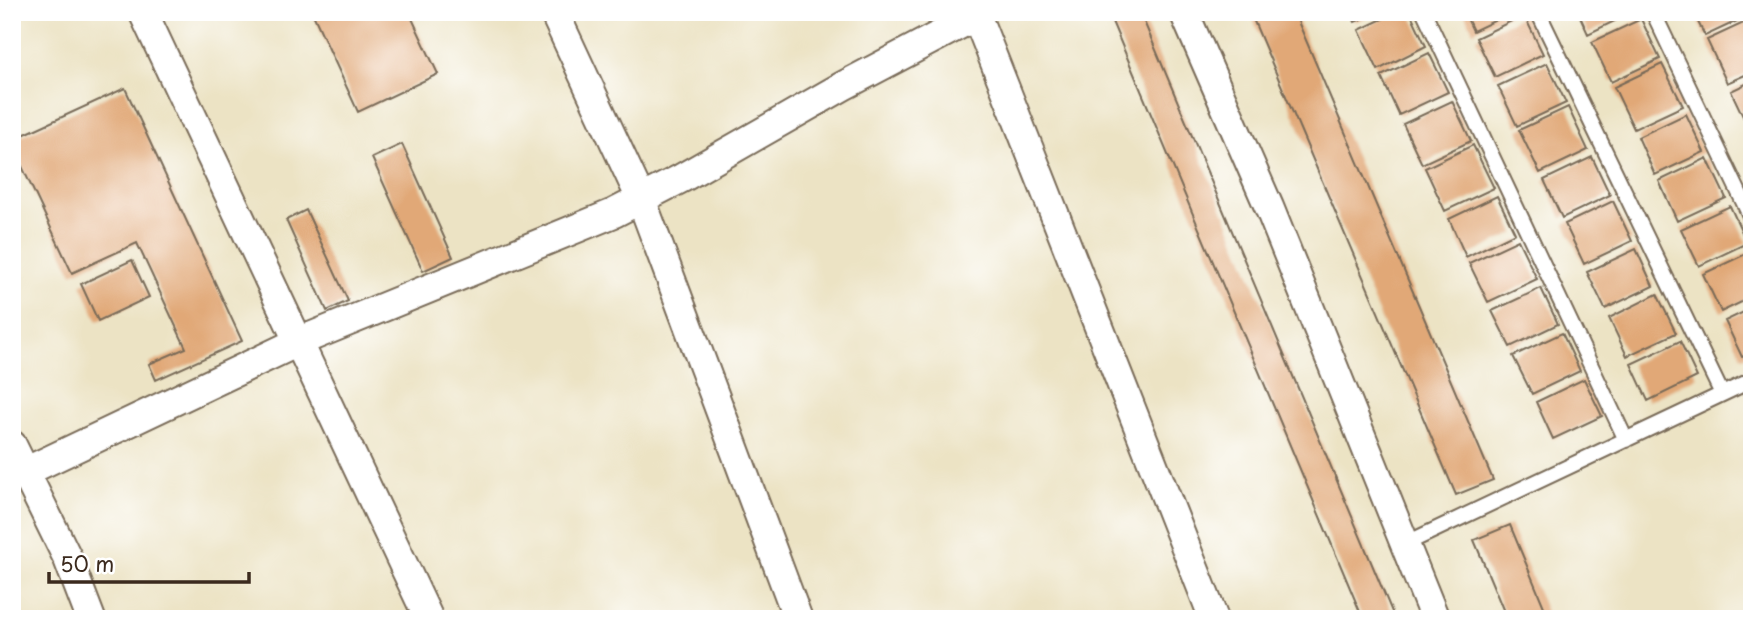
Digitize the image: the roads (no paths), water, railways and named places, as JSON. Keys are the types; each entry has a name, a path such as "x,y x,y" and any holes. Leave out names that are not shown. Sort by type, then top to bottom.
{"street":[{"path":"143,12 429,619"},
{"path":"554,12 641,199 798,619"},
{"path":"1184,12 1269,207 1435,619"},
{"path":"19,474 298,342 614,213 976,14 1214,619"},
{"path":"12,445 19,474 68,559 91,619"}],"lane":[{"path":"1424,12 1626,440"},
{"path":"1538,12 1722,394"},
{"path":"1653,12 1752,220"},
{"path":"1405,544 1752,380"}]}
